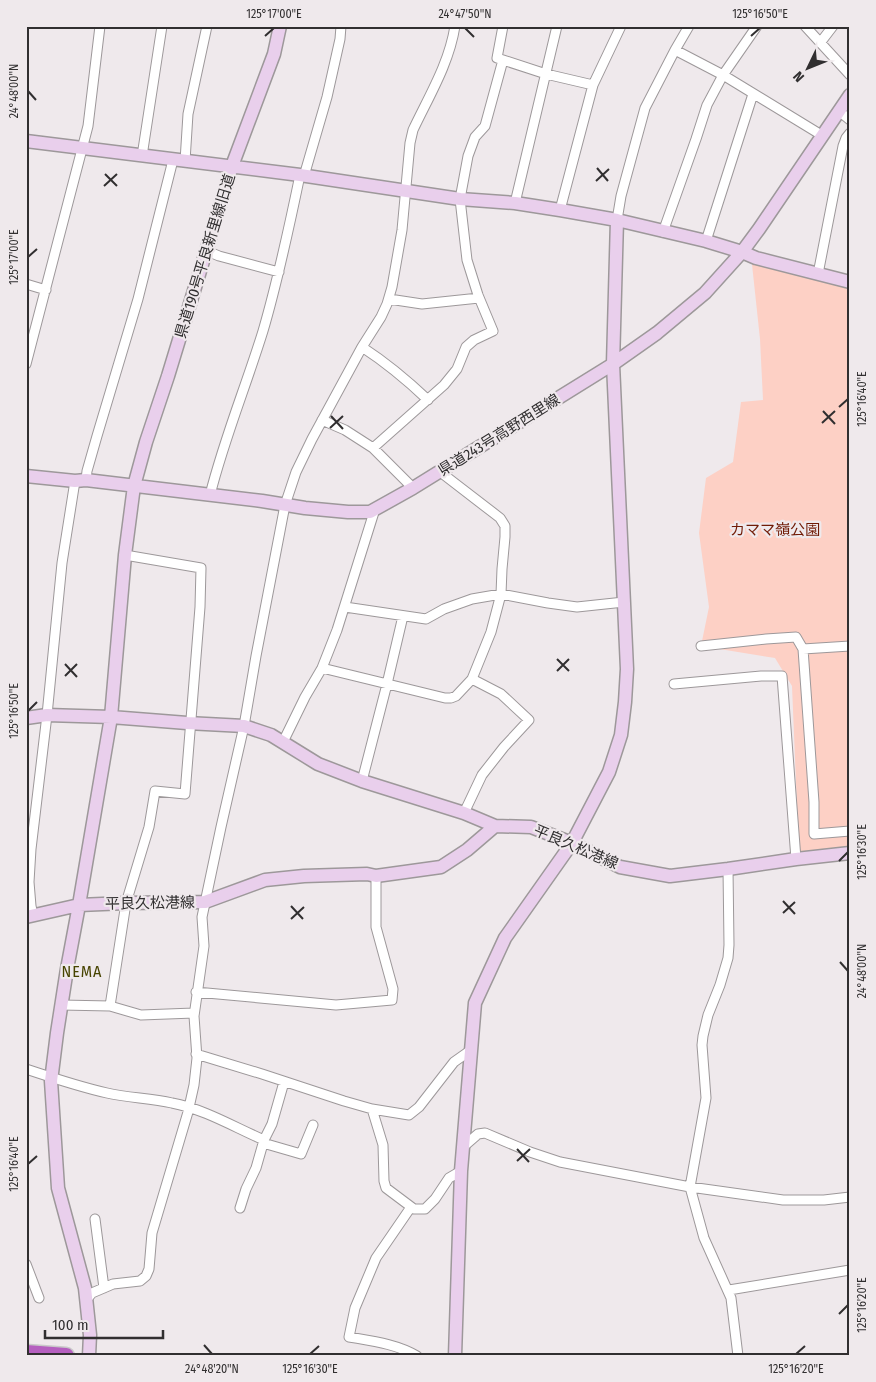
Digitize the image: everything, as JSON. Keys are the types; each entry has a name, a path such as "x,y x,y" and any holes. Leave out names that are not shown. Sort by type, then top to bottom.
{"highway":[{"path":"26,1353 66,1356"}],"street":[{"path":"26,364 88,126 100,26"},
{"path":"142,156 162,26"},
{"path":"30,916 29,882 31,849 62,563 80,480 89,462 178,160 207,26"},
{"name":"県道190号平良新里線旧道","path":"88,1356 90,1335 87,1299 58,1188 51,1078 61,1005 80,905 111,717 125,555 134,486 232,166 274,54 280,26"},
{"path":"210,495 224,444 263,332 302,175 326,97 340,39 340,26"},
{"path":"87,1299 92,1292 113,1284 140,1281 146,1276 149,1269 152,1233 194,1085 196,1054 194,1013 204,946 202,917 244,726 285,505 296,472 322,420 362,347 381,317 389,299 402,230 410,143 413,130 447,59 455,26"},
{"path":"503,26 497,58 546,74 593,85"},
{"path":"515,203 558,26"},
{"path":"560,210 593,85 621,26"},
{"path":"455,1356 461,1172 475,1003 505,938 572,843 609,772 621,735 627,669 613,364 617,220 621,196 645,108 689,26"},
{"path":"663,232 707,105 723,75 757,26"},
{"path":"805,26 850,75"},
{"path":"820,43 833,26"},
{"path":"675,50 723,75 823,136"},
{"path":"373,448 444,386 457,370 466,348 474,340 494,331 479,298 467,260 460,199 468,156 475,137 485,126 502,60"},
{"path":"706,241 753,94"},
{"name":"県道243号高野西里線","path":"26,476 134,486 348,512 370,512 613,364 657,333 705,293 742,252 850,95"},
{"path":"839,111 850,120"},
{"path":"818,274 843,146 850,133"},
{"path":"26,141 302,175 460,199 515,203 560,210 617,220 706,241 756,258 850,282"},
{"path":"207,251 279,272"},
{"path":"26,284 46,290"},
{"path":"389,299 422,304 479,298"},
{"path":"362,347 412,385 428,400"},
{"path":"322,420 345,430 373,448 412,488"},
{"path":"322,668 445,698 456,696 472,679 491,632 501,594 504,526 500,518 439,471"},
{"path":"283,742 305,696 322,668 345,607 376,509"},
{"path":"110,1006 126,903 149,827 155,791 185,794 200,607 201,568 125,555"},
{"path":"345,607 426,619 444,609 472,599 501,594 577,607 624,602"},
{"path":"362,781 403,616"},
{"path":"701,646 796,637 803,649 814,792 814,834 850,831"},
{"path":"803,649 850,646"},
{"path":"674,684 761,676 782,676 796,859"},
{"path":"464,812 482,775 529,720 501,694 472,679"},
{"path":"26,718 47,715 111,717 244,726 271,735 318,764 362,781 464,812 495,826"},
{"name":"平良久松港線","path":"30,916 80,905 205,902 265,880 313,875 367,874 376,876 441,867 466,850 495,826 531,826 572,843 620,867 670,876 796,859 850,854"},
{"path":"728,869 728,958 708,1015 703,1036 706,1098 690,1187 704,1238 729,1290 738,1356"},
{"path":"196,992 336,1005 392,1000 392,988 376,927 376,876"},
{"path":"61,1005 110,1006 141,1015 194,1013"},
{"path":"196,1054 344,1101 409,1115 419,1107 454,1062 471,1050"},
{"path":"26,1069 51,1078 108,1093 172,1103 202,1112 264,1142 301,1154 313,1125"},
{"path":"240,1208 272,1124 284,1082"},
{"path":"372,1108 383,1145 384,1181 386,1188 411,1207 414,1209 426,1209 448,1178 461,1172"},
{"path":"463,1147 478,1134 485,1133 560,1162 690,1187 783,1200 824,1200 850,1197"},
{"path":"411,1207 376,1258 355,1308 349,1337 370,1340 408,1350 418,1356"},
{"path":"95,1219 104,1288"},
{"path":"26,1264 39,1298"},
{"path":"729,1290 850,1270"}],"green space":[{"name":"カママ嶺公園","path":"751,255 850,278 850,852 799,854 792,686 775,658 701,646 709,607 699,533 706,478 733,462 741,402 763,400 760,339"}],"district":[{"name":"NEMA","path":"82,971"}]}
